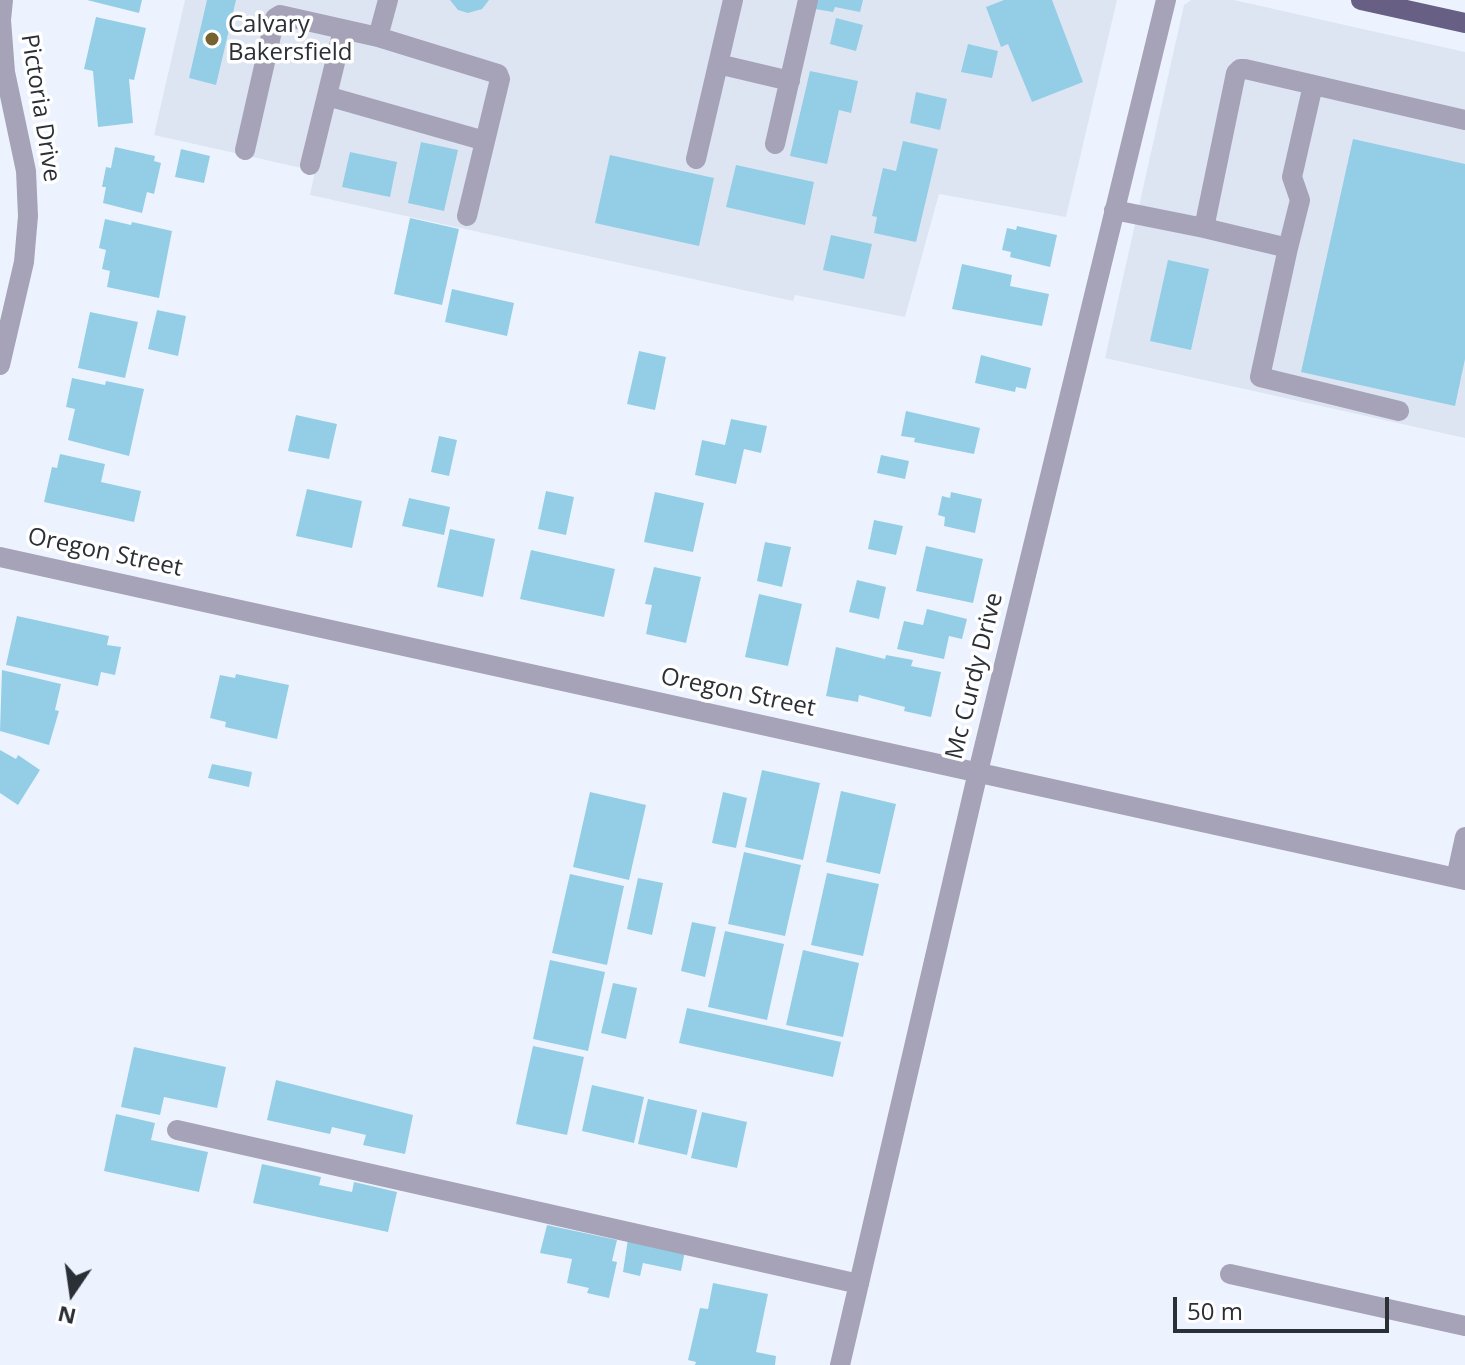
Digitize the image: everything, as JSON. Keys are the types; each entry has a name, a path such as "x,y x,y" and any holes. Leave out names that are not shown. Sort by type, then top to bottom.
{"main road":[{"path":"1361,0 1465,23"}],"street":[{"name":"Pictoria Drive","path":"0,365 24,262 28,216 26,171 5,72 1,20 3,0"},
{"path":"378,37 388,0"},
{"path":"696,159 733,0"},
{"path":"775,144 808,0"},
{"name":"Mc Curdy Drive","path":"840,1365 978,772 1166,0"},
{"path":"245,150 273,21 280,15 304,10 343,30 378,37 498,74 500,79 467,216"},
{"path":"310,165 343,30"},
{"path":"718,64 790,81"},
{"path":"1204,228 1236,73 1240,69 1465,120"},
{"path":"1313,85 1292,177 1300,200 1260,377 1399,411"},
{"path":"327,96 485,141"},
{"path":"1114,210 1288,248"},
{"name":"Oregon Street","path":"0,557 1461,879"},
{"path":"1461,879 1465,837"},
{"path":"177,1130 859,1284"},
{"path":"1230,1274 1465,1326"}],"shaded area":[{"path":"185,0 1117,0 1066,217 939,194 905,317 795,295 793,301 310,195 315,171 154,135"},
{"path":"1191,0 1234,0 1465,52 1465,438 1105,358 1184,5"}],"building":[{"path":"87,0 142,0 139,13"},
{"name":"Calvary Bakersfield","path":"207,0 236,0 216,85 189,78"},
{"path":"450,0 489,0 482,9 468,13 458,10"},
{"path":"817,0 863,0 860,12 835,7 833,12 815,9"},
{"path":"1004,0 1052,0 1083,82 1032,102 1008,44 1001,47 986,7"},
{"path":"96,17 146,28 134,80 129,79 133,123 98,127 93,71 84,69"},
{"path":"836,18 863,25 856,51 830,44"},
{"path":"968,44 998,51 992,78 961,72"},
{"path":"810,71 858,81 851,113 839,110 827,164 790,156"},
{"path":"916,92 947,99 940,130 910,123"},
{"path":"1353,139 1465,164 1465,359 1455,406 1301,372"},
{"path":"903,141 938,149 916,242 874,233 877,217 872,216 883,168 896,171"},
{"path":"421,142 458,150 444,211 408,203"},
{"path":"115,147 155,156 154,161 161,163 154,194 147,192 142,213 103,203 106,167 111,168"},
{"path":"181,149 210,156 204,183 175,177"},
{"path":"350,152 397,162 390,197 342,187"},
{"path":"610,155 714,178 699,246 595,223"},
{"path":"736,165 814,182 805,225 726,207"},
{"path":"410,218 459,229 442,305 394,294"},
{"path":"105,219 172,231 159,298 107,287 110,271 102,269 106,250 99,248"},
{"path":"1017,226 1057,235 1050,267 1010,257 1011,252 1002,250 1007,228 1016,230"},
{"path":"831,235 872,244 864,279 823,270"},
{"path":"1168,260 1209,269 1191,350 1150,341"},
{"path":"962,264 1012,275 1010,286 1049,294 1042,326 952,309"},
{"path":"452,289 514,303 507,336 445,322"},
{"path":"157,310 186,316 178,356 148,349"},
{"path":"90,312 138,322 125,378 78,368"},
{"path":"639,351 666,357 655,410 627,404"},
{"path":"981,355 1031,368 1026,389 1016,387 1015,392 975,383"},
{"path":"72,378 144,389 129,456 68,440 75,409 66,407"},
{"path":"906,411 980,428 974,454 914,442 915,438 901,436"},
{"path":"296,415 337,424 329,459 288,451"},
{"path":"731,419 767,426 761,453 744,449 736,484 695,475 702,440 725,445"},
{"path":"439,436 457,440 449,476 431,472"},
{"path":"60,454 105,464 101,482 141,491 134,522 44,502 52,467 57,468"},
{"path":"881,455 909,461 905,479 877,473"},
{"path":"307,489 362,501 352,548 296,536"},
{"path":"546,491 574,497 566,535 538,529"},
{"path":"655,492 704,503 693,552 644,542"},
{"path":"951,492 982,499 975,533 944,526 945,517 938,515 942,496 950,498"},
{"path":"409,498 450,507 444,535 402,526"},
{"path":"874,520 903,526 896,555 868,549"},
{"path":"450,529 495,539 483,597 437,587"},
{"path":"765,542 791,547 782,587 757,581"},
{"path":"926,546 983,559 973,603 916,591"},
{"path":"531,550 615,569 604,617 520,599"},
{"path":"654,567 701,577 686,643 646,634 652,605 645,604"},
{"path":"857,580 886,587 879,619 849,612"},
{"path":"759,594 802,604 788,666 745,657"},
{"path":"927,609 967,619 962,639 949,636 944,659 897,649 904,621 923,625"},
{"path":"17,616 109,636 107,645 121,647 115,675 101,672 98,686 6,665"},
{"path":"836,647 885,659 886,655 913,660 911,666 941,672 931,717 859,695 858,702 826,696"},
{"path":"2,670 61,684 55,710 59,711 49,745 0,731"},
{"path":"236,674 289,685 277,739 225,727 226,722 210,718 220,675 235,678"},
{"path":"0,750 16,759 18,755 40,770 18,805 0,793"},
{"path":"212,764 252,772 249,787 208,778"},
{"path":"762,770 820,783 803,860 745,847"},
{"path":"841,791 896,804 880,874 826,862"},
{"path":"590,792 646,805 629,880 573,867"},
{"path":"723,792 747,798 736,848 712,843"},
{"path":"744,852 801,865 785,936 728,924"},
{"path":"827,873 879,884 863,956 811,945"},
{"path":"570,874 624,886 607,965 552,953"},
{"path":"638,878 663,883 652,935 627,929"},
{"path":"692,922 716,927 705,977 681,971"},
{"path":"725,931 784,944 767,1020 708,1007"},
{"path":"803,950 859,963 843,1037 786,1025"},
{"path":"550,960 605,972 588,1051 533,1039"},
{"path":"613,983 637,988 626,1039 601,1033"},
{"path":"687,1008 841,1042 833,1077 679,1043"},
{"path":"533,1046 584,1057 567,1135 516,1124"},
{"path":"134,1047 226,1067 217,1108 164,1097 160,1115 121,1107"},
{"path":"276,1080 413,1115 405,1154 363,1145 366,1135 332,1127 330,1134 267,1120"},
{"path":"592,1085 644,1097 634,1143 582,1131"},
{"path":"648,1099 697,1110 687,1155 638,1144"},
{"path":"702,1112 747,1122 737,1168 691,1158"},
{"path":"116,1114 155,1123 151,1140 208,1152 199,1192 104,1171"},
{"path":"262,1164 321,1177 319,1185 352,1192 354,1182 397,1192 388,1232 253,1203"},
{"path":"547,1225 617,1240 612,1261 617,1262 609,1298 587,1293 589,1288 567,1283 572,1259 540,1253"},
{"path":"628,1239 685,1251 681,1271 643,1263 640,1276 623,1272"},
{"path":"713,1283 768,1294 756,1352 776,1356 775,1365 695,1365 696,1362 688,1360 700,1308 708,1309"}],"place":[{"name":"Calvary Bakersfield","path":"212,39"}]}
